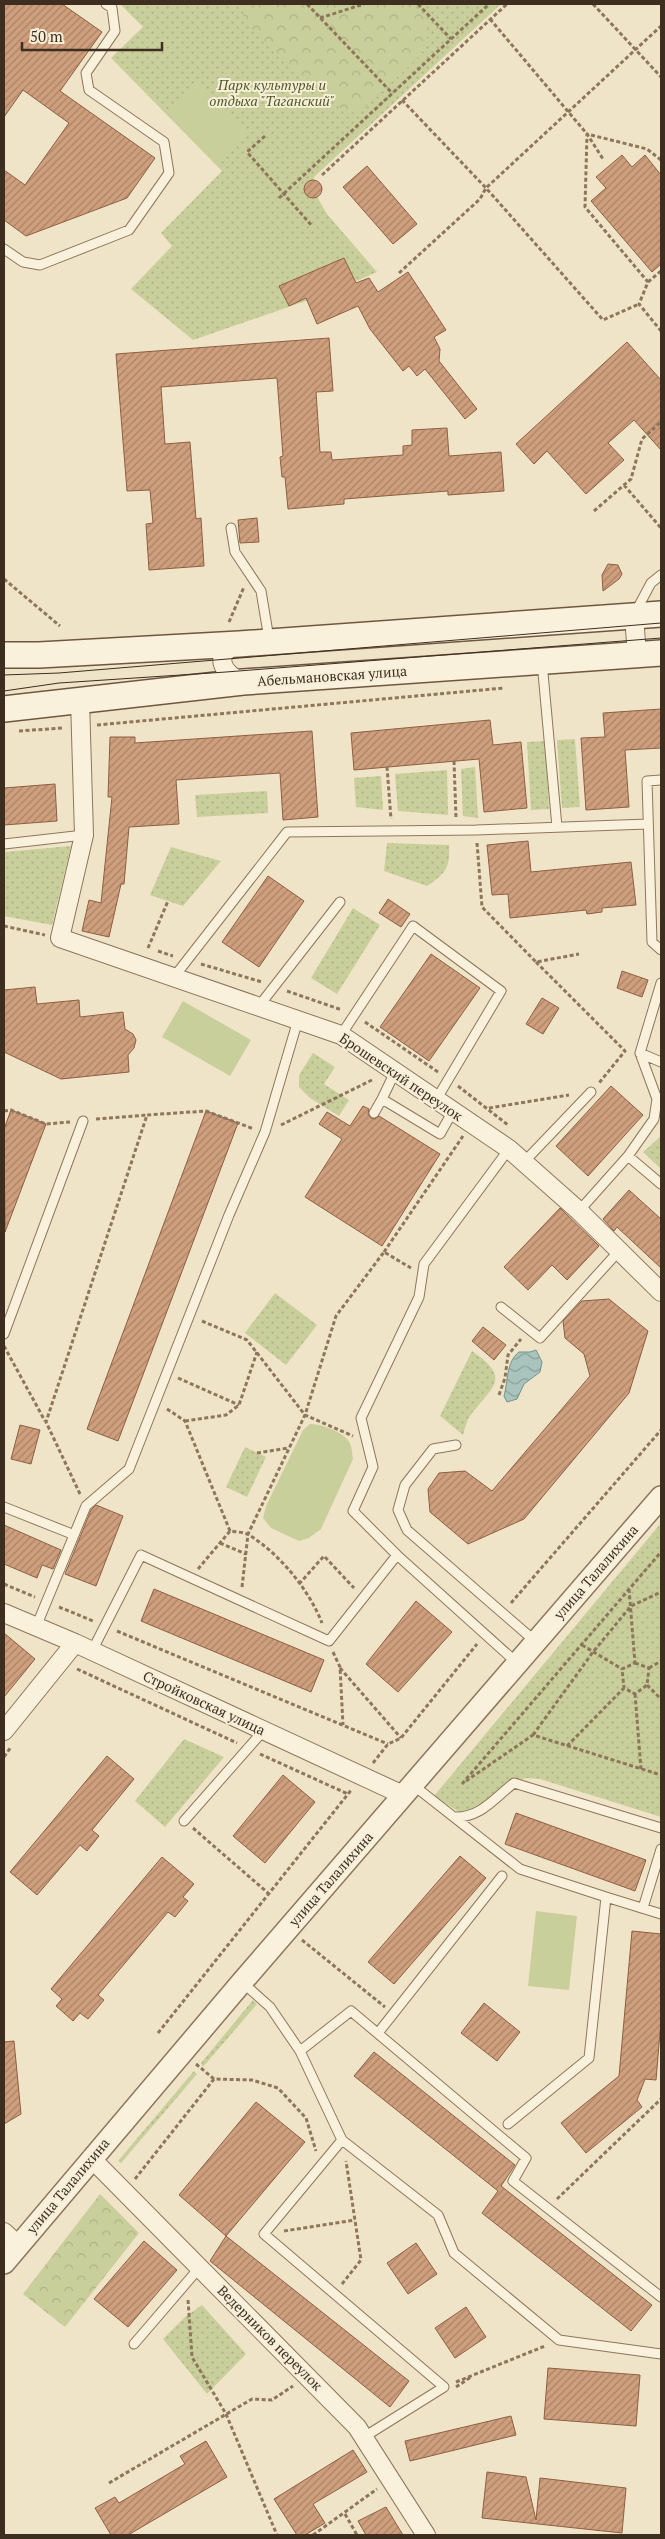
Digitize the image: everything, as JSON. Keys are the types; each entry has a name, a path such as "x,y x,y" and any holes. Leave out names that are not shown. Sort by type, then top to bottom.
{"main road":[{"path":"4,655 39,656 240,644 661,614"},
{"name":"Абельмановская улица","path":"9,720 80,700 243,682 649,654"}],"street":[{"path":"634,616 649,654"},
{"path":"240,644 228,649 223,659 223,666 230,677 243,682"},
{"path":"60,938 84,835 80,700"},
{"name":"Брошевский переулок","path":"60,938 341,1035 509,1149 579,1210 618,1252 661,1292"},
{"name":"улица Талалихина","path":"4,2263 11,2239 91,2158 661,1496"},
{"name":"Стройковская улица","path":"4,1613 75,1643 363,1776 408,1790"},
{"path":"4,1730 75,1643"},
{"name":"Ведерников переулок","path":"91,2158 357,2427 426,2535"}],"lane":[{"path":"4,249 23,262 40,265 129,230 169,173 164,142 90,90 86,73 116,31 112,8 106,4"},
{"path":"231,528 235,552 261,591 269,642"},
{"path":"634,616 651,583 661,575"},
{"path":"542,662 557,827"},
{"path":"661,780 647,781 652,942 661,950"},
{"path":"174,977 287,832 476,830 648,824"},
{"path":"4,844 84,835"},
{"path":"259,1006 340,902"},
{"path":"341,1035 413,926 501,991 436,1100"},
{"path":"579,1210 628,1156 654,1119 658,1099 640,1053 661,983"},
{"path":"36,1627 72,1534 86,1506 129,1468 265,1132 298,1020"},
{"path":"640,1053 661,1062"},
{"path":"374,1113 394,1071"},
{"path":"524,1162 591,1092"},
{"path":"382,1099 440,1134 454,1111"},
{"path":"4,1334 83,1120"},
{"path":"509,1149 424,1264 420,1297 361,1418 373,1467 353,1511 397,1555 517,1663"},
{"path":"628,1156 661,1184"},
{"path":"501,1307 540,1338 618,1252"},
{"path":"456,1445 433,1449 405,1485 398,1510 407,1530 536,1642"},
{"path":"4,1506 72,1534"},
{"path":"92,1651 141,1555 329,1641 397,1555"},
{"path":"184,1820 264,1730"},
{"path":"454,1817 467,1818 483,1811 514,1783 661,1828"},
{"path":"408,1790 454,1817 520,1869 661,1914"},
{"path":"643,1908 661,1849"},
{"path":"378,2033 502,1876"},
{"path":"508,2124 589,2058 606,1897"},
{"path":"242,1982 270,2007 300,2051 342,2140 438,2215 454,2253 559,2340 661,2354"},
{"path":"300,2051 351,2011 526,2158 513,2181 661,2296"},
{"path":"342,2140 264,2234 444,2387 364,2437"},
{"path":"134,2344 200,2267"}],"path":[{"path":"307,4 392,94"},
{"path":"320,18 364,4"},
{"path":"418,4 451,39"},
{"path":"279,198 488,4"},
{"path":"322,175 506,4"},
{"path":"593,4 661,77"},
{"path":"490,19 587,134 603,159"},
{"path":"399,274 480,199 486,188 661,26"},
{"path":"402,100 486,188 602,320 639,304 648,282 661,270"},
{"path":"587,134 647,149 661,160"},
{"path":"587,134 585,207 648,282"},
{"path":"265,136 247,152 285,192 312,226"},
{"path":"639,304 661,331"},
{"path":"594,511 631,479 642,439 661,422"},
{"path":"624,485 661,528"},
{"path":"4,579 60,626"},
{"path":"9,720 81,726 505,687"},
{"path":"454,761 457,830"},
{"path":"387,767 392,831"},
{"path":"476,830 482,906 626,1051 591,1092 488,1108"},
{"path":"148,948 168,901"},
{"path":"4,926 60,938"},
{"path":"536,962 579,954"},
{"path":"46,1422 148,1115 206,1111 265,1132 394,1071"},
{"path":"241,1600 248,1534 306,1415 336,1316 384,1252 471,1124"},
{"path":"384,1252 423,1274"},
{"path":"190,1316 247,1340 306,1415 367,1442"},
{"path":"499,1395 505,1378 508,1355 529,1329"},
{"path":"4,1346 46,1422 86,1506"},
{"path":"185,1420 226,1415 239,1404 257,1352"},
{"path":"167,1373 239,1404"},
{"path":"155,1402 185,1420 230,1531"},
{"path":"502,1614 661,1430"},
{"path":"257,1453 289,1448"},
{"path":"230,1531 248,1534 287,1567 316,1608 340,1667 401,1738"},
{"path":"191,1578 230,1531"},
{"path":"220,1543 246,1554"},
{"path":"661,1552 462,1784 533,1736 593,1652 631,1606 661,1592"},
{"path":"299,1584 324,1556 364,1597"},
{"path":"4,1584 388,1744"},
{"path":"629,1589 635,1662"},
{"path":"158,2033 388,1744 401,1738 485,1634"},
{"path":"582,1645 622,1669"},
{"path":"648,1668 661,1661"},
{"path":"60,1662 348,1794"},
{"path":"635,1662 648,1668"},
{"path":"622,1669 635,1662"},
{"path":"340,1667 343,1725"},
{"path":"648,1668 647,1685 661,1699"},
{"path":"622,1669 624,1688"},
{"path":"635,1694 647,1685"},
{"path":"567,1746 624,1688"},
{"path":"624,1688 635,1694"},
{"path":"635,1694 641,1769"},
{"path":"533,1736 661,1775"},
{"path":"184,1820 268,1894"},
{"path":"300,1938 394,2014"},
{"path":"196,2063 214,2079 252,2080 278,2088 306,2118 321,2166"},
{"path":"125,2191 214,2079"},
{"path":"547,2208 661,2099"},
{"path":"334,2294 361,2260 342,2140"},
{"path":"264,2234 356,2220"},
{"path":"187,2282 192,2357 226,2414 277,2535"},
{"path":"444,2387 559,2340"},
{"path":"109,2483 252,2399 272,2400 289,2387 316,2385"},
{"path":"313,2535 345,2514 381,2485"},
{"path":"345,2514 357,2535"}],"green space":[{"name":"Парк культуры и отдыха \"Таганский\"","path":"120,4 501,4 314,177 312,188 327,214 377,272 329,293 193,340 131,289 172,246 161,233 222,171 111,58 143,27"},
{"path":"244,4 411,4 424,18 429,27 428,36 421,55 364,108 345,115 324,82 296,75 249,25 243,17"},
{"path":"197,83 247,134 217,164 167,112"},
{"path":"575,739 580,807 562,808 557,740"},
{"path":"545,741 549,809 531,810 527,742"},
{"path":"475,767 478,818 463,816 461,769"},
{"path":"447,770 448,815 398,811 395,774"},
{"path":"381,776 383,810 356,807 354,778"},
{"path":"267,791 268,813 197,817 195,795"},
{"path":"387,843 449,845 449,859 446,869 427,886 384,871"},
{"path":"71,846 52,925 4,916 4,852"},
{"path":"171,847 221,861 183,906 150,895"},
{"path":"353,908 380,925 337,994 311,978"},
{"path":"183,1001 251,1040 230,1076 162,1037"},
{"path":"313,1053 335,1067 324,1084 349,1100 339,1116 310,1098 299,1087 299,1075"},
{"path":"661,1136 661,1169 643,1152"},
{"path":"275,1293 317,1325 286,1365 245,1333"},
{"path":"472,1351 492,1369 495,1383 469,1418 463,1435 440,1416"},
{"path":"310,1424 330,1428 344,1436 352,1448 353,1459 321,1529 309,1538 299,1541 271,1528 263,1518 266,1506 303,1430"},
{"path":"245,1447 266,1457 247,1497 226,1487"},
{"path":"661,1523 661,1817 540,1779 526,1778 514,1783 467,1817 434,1796"},
{"path":"184,1739 224,1757 165,1827 135,1801"},
{"path":"536,1911 577,1916 569,1990 528,1986"},
{"path":"253,2000 257,2004 203,2067 201,2063"},
{"path":"194,2071 197,2074 121,2163 118,2161"},
{"path":"100,2194 139,2233 65,2327 23,2294"},
{"path":"202,2305 246,2354 207,2394 163,2339 185,2317"}],"water":[{"path":"536,1350 542,1362 540,1372 524,1384 517,1399 507,1402 504,1396 512,1361 519,1352"}],"building":[{"path":"4,4 62,4 102,32 60,91 155,158 127,198 26,236 4,220 4,170 25,185 69,123 23,90 4,117"},
{"path":"622,155 632,167 645,155 661,175 661,264 652,272 591,201 606,188 596,177"},
{"path":"367,166 417,224 393,244 343,187"},
{"path":"309,180 317,180 322,185 320,196 309,198 304,193 304,185"},
{"path":"344,258 356,283 369,278 378,292 408,272 446,330 434,337 440,349 439,361 477,409 465,419 425,369 417,376 409,366 403,371 370,329 358,306 317,324 306,298 289,306 279,286"},
{"path":"329,338 333,391 316,392 320,452 331,452 332,460 403,455 403,446 412,445 412,430 447,428 449,456 501,452 504,491 448,495 448,491 344,499 344,504 288,509 285,477 282,477 280,457 283,456 277,378 161,387 165,444 190,442 196,519 201,518 204,566 149,570 146,524 153,523 150,490 127,491 116,354"},
{"path":"627,342 661,380 661,450 634,420 608,443 624,460 586,494 547,451 534,464 516,444"},
{"path":"257,518 259,542 240,543 238,520"},
{"path":"608,564 618,565 622,574 619,579 603,591 602,575"},
{"path":"661,709 661,748 625,750 629,807 586,810 581,738 605,737 603,713"},
{"path":"490,720 493,745 521,742 527,808 484,812 479,759 354,770 351,733"},
{"path":"312,731 318,817 283,820 280,773 176,780 179,824 129,827 124,884 121,884 109,937 82,931 89,900 101,903 112,797 108,797 110,737 135,737 135,743"},
{"path":"55,784 57,821 4,825 4,788"},
{"path":"528,841 531,872 631,862 636,905 602,908 602,912 587,914 586,910 510,918 508,894 492,895 487,845"},
{"path":"268,876 304,901 259,967 222,942"},
{"path":"388,899 410,914 401,927 379,913"},
{"path":"431,954 480,988 429,1061 380,1027"},
{"path":"622,971 648,980 642,997 617,988"},
{"path":"35,987 37,1004 79,1000 80,1017 123,1012 125,1029 133,1034 136,1040 134,1048 128,1055 129,1072 61,1079 4,1052 4,990"},
{"path":"542,998 559,1008 543,1034 526,1024"},
{"path":"611,1086 643,1115 588,1176 556,1146"},
{"path":"363,1106 369,1109 368,1114 371,1118 375,1119 379,1116 440,1154 382,1246 305,1197 342,1139 319,1124 327,1112 350,1126"},
{"path":"11,1110 46,1124 5,1232 4,1129"},
{"path":"206,1111 238,1123 118,1441 87,1429"},
{"path":"629,1190 661,1219 661,1268 617,1227 614,1231 603,1219"},
{"path":"560,1208 599,1246 567,1280 552,1265 528,1290 504,1267"},
{"path":"609,1299 648,1331 629,1393 524,1519 468,1544 430,1512 428,1489 439,1473 465,1471 492,1491 590,1376 584,1354 565,1338 563,1321 582,1301"},
{"path":"483,1327 506,1345 494,1360 472,1341"},
{"path":"20,1425 40,1430 31,1464 11,1459"},
{"path":"96,1505 123,1516 96,1586 65,1574 91,1510"},
{"path":"4,1525 61,1550 53,1569 42,1565 37,1578 4,1564"},
{"path":"154,1589 324,1660 311,1692 141,1621"},
{"path":"416,1601 452,1632 398,1692 366,1664"},
{"path":"4,1633 35,1659 4,1697"},
{"path":"107,1756 134,1779 92,1830 99,1836 87,1851 80,1845 37,1895 10,1872"},
{"path":"283,1775 315,1802 265,1863 233,1836"},
{"path":"516,1813 646,1860 635,1891 505,1844"},
{"path":"460,1856 486,1878 394,1984 368,1962"},
{"path":"162,1857 194,1884 183,1897 188,1901 175,1917 168,1912 98,1995 104,2000 88,2019 80,2013 73,2021 56,2006 62,1999 51,1989"},
{"path":"632,1931 661,1934 661,2021 656,2080 645,2079 637,2100 642,2107 586,2153 561,2123 619,2076"},
{"path":"484,2003 520,2032 497,2061 461,2033"},
{"path":"14,2041 21,2114 4,2124 4,2042"},
{"path":"374,2052 515,2165 501,2186 652,2305 631,2331 482,2213 498,2191 354,2076"},
{"path":"256,2102 305,2142 226,2236 179,2195"},
{"path":"226,2236 409,2381 390,2407 210,2261"},
{"path":"144,2241 177,2270 128,2327 94,2299"},
{"path":"416,2243 437,2274 408,2294 387,2263"},
{"path":"466,2307 486,2337 455,2358 435,2328"},
{"path":"548,2368 640,2375 636,2426 544,2419"},
{"path":"511,2416 516,2435 410,2461 405,2441"},
{"path":"206,2441 227,2477 128,2535 111,2535 95,2508 115,2497 119,2503 185,2464 180,2456"},
{"path":"353,2450 367,2472 313,2504 325,2523 305,2535 297,2535 274,2499"},
{"path":"487,2472 526,2477 536,2520 540,2478 626,2488 622,2533 482,2518"},
{"path":"386,2507 403,2535 366,2535 358,2521"}],"tram line":[{"path":"4,675 59,673 661,623"},
{"path":"4,691 59,683 661,638"}]}
